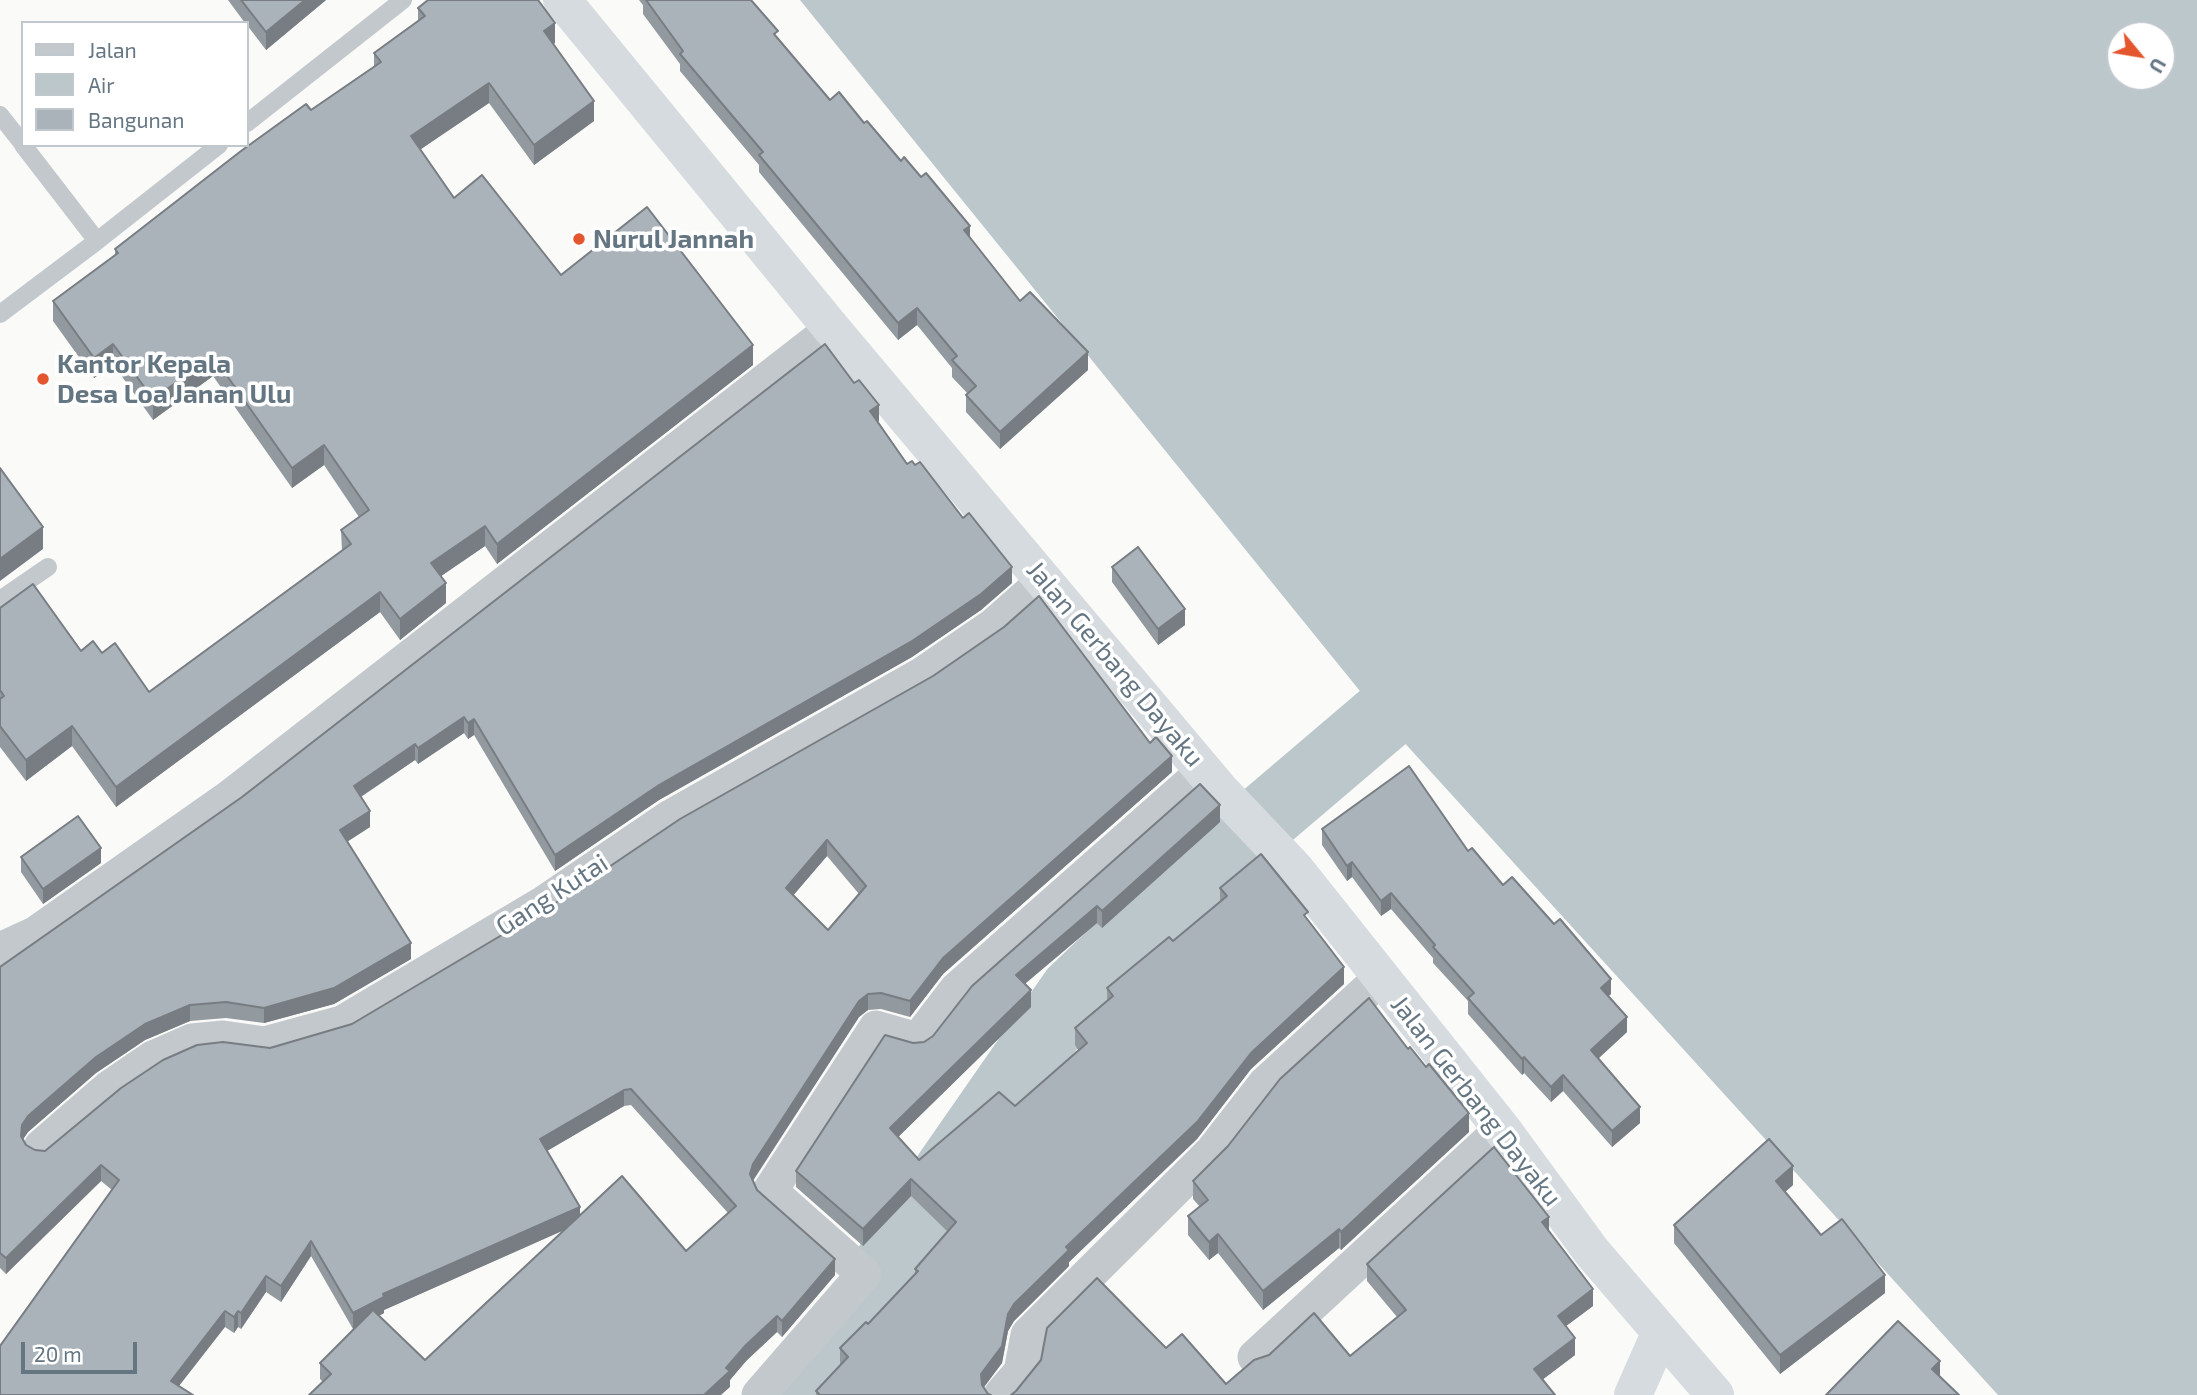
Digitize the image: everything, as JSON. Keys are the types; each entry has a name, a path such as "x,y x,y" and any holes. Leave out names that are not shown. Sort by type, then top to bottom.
{"highway":[{"name":"Jalan Gerbang Dayaku","path":"562,0 832,329 1212,780 1295,869 1502,1129 1592,1252 1715,1395"},
{"path":"1633,1395 1660,1334"}],"street":[{"path":"0,950 35,934 230,797 832,329"},
{"name":"Gang Kutai","path":"41,1147 109,1088 153,1058 192,1041 223,1038 265,1044 342,1023 544,903 680,811 743,773 839,724 923,674 993,626 1045,580"},
{"path":"760,1395 864,1274 770,1191 876,1028 918,1040 957,989 1212,780"},
{"path":"1001,1395 1021,1373 1028,1335 1212,1152 1265,1084 1381,978"},
{"path":"1255,1357 1502,1129"}],"lane":[{"path":"248,122 403,0"},
{"path":"0,115 21,142"},
{"path":"25,147 97,241"},
{"path":"0,314 216,147"},
{"path":"0,600 48,567"}],"water":[{"path":"800,0 2197,0 2197,1395 1998,1395 1381,717"}],"building":[{"path":"241,0 305,0 266,32"},
{"path":"428,0 538,0 555,23 544,31 594,101 534,145 489,83 411,136 454,198 482,175 561,275 647,207 753,345 497,544 485,526 431,563 446,583 400,619 380,592 116,787 72,726 26,760 0,726 0,699 4,696 0,690 0,608 33,584 81,651 93,641 102,653 115,643 149,692 351,544 341,530 369,510 324,445 292,468 213,356 153,399 113,344 94,358 53,301 118,253 115,249 241,151 306,104 311,110 381,62 374,53 425,16 418,8"},
{"path":"646,0 751,0 778,31 774,34 830,100 839,92 864,123 867,121 901,161 904,157 921,177 926,173 970,226 964,230 1020,301 1030,292 1088,352 1000,432 966,395 976,386 952,360 957,356 917,308 898,323 759,155 763,152 680,54 683,51"},
{"path":"825,344 854,383 859,380 879,405 870,411 907,464 912,461 915,465 920,462 963,518 969,513 1012,567 981,594 912,641 659,785 555,855 474,719 468,723 464,717 418,748 415,744 354,786 370,811 340,830 411,943 334,988 264,1008 226,1002 190,1005 145,1024 96,1057 28,1116 22,1125 21,1136 26,1145 45,1151 121,1088 163,1060 197,1045 223,1042 270,1048 352,1024 554,904 680,819 933,676 1004,627 1039,596 1150,743 1156,737 1172,756 943,958 910,1001 881,993 868,994 859,1001 753,1164 750,1174 757,1190 835,1259 782,1321 777,1316 746,1345 726,1368 730,1371 704,1395 309,1395 331,1374 320,1363 373,1310 425,1360 622,1176 686,1251 736,1206 631,1089 624,1090 540,1139 580,1207 383,1294 384,1297 353,1313 311,1241 281,1286 266,1276 241,1313 238,1311 234,1317 225,1311 171,1381 193,1395 0,1395 0,1346 119,1180 101,1165 6,1258 0,1253 0,967 242,797","holes":["827,840 866,886 828,930 786,888"]},
{"path":"0,468 43,527 0,559"},
{"path":"1138,547 1185,609 1158,629 1112,567"},
{"path":"1409,766 1468,851 1472,848 1503,885 1512,877 1554,924 1560,919 1611,979 1601,988 1627,1017 1591,1050 1640,1107 1612,1131 1563,1075 1551,1087 1524,1057 1522,1059 1468,998 1474,993 1433,947 1435,945 1391,893 1381,901 1352,862 1347,866 1322,829"},
{"path":"1200,784 1220,805 1102,911 1097,906 1016,975 1031,990 890,1128 919,1160 999,1092 1015,1106 1087,1043 1075,1028 1113,996 1107,988 1169,937 1173,941 1227,896 1220,888 1261,854 1308,912 1304,915 1344,967 1251,1053 1197,1122 1066,1247 1069,1250 1014,1304 1008,1314 1002,1346 981,1374 982,1385 991,1395 820,1395 816,1391 848,1357 840,1348 866,1322 868,1324 918,1271 915,1269 956,1222 911,1179 863,1229 796,1171 885,1035 913,1043 924,1042 933,1036 972,986"},
{"path":"78,816 101,848 43,889 21,857"},
{"path":"1369,998 1408,1049 1410,1047 1426,1067 1429,1064 1469,1113 1341,1232 1339,1229 1263,1291 1218,1234 1209,1242 1188,1216 1208,1200 1193,1181 1228,1146 1280,1079"},
{"path":"1769,1139 1793,1166 1776,1181 1821,1235 1842,1219 1885,1275 1780,1355 1674,1225"},
{"path":"1494,1147 1549,1217 1542,1222 1593,1289 1558,1316 1575,1338 1534,1369 1555,1395 1011,1395 1041,1360 1047,1328 1097,1278 1166,1348 1182,1334 1226,1384 1254,1360 1269,1355 1314,1313 1350,1356 1406,1310 1367,1264"},
{"path":"1898,1321 1940,1361 1932,1369 1959,1395 1826,1395"}],"waterway":[{"path":"805,1395 944,1179 1074,992 1193,879 1456,655"}],"place":[{"name":"Nurul Jannah","path":"579,239"},
{"name":"Kantor Kepala Desa Loa Janan Ulu","path":"43,379"}]}
